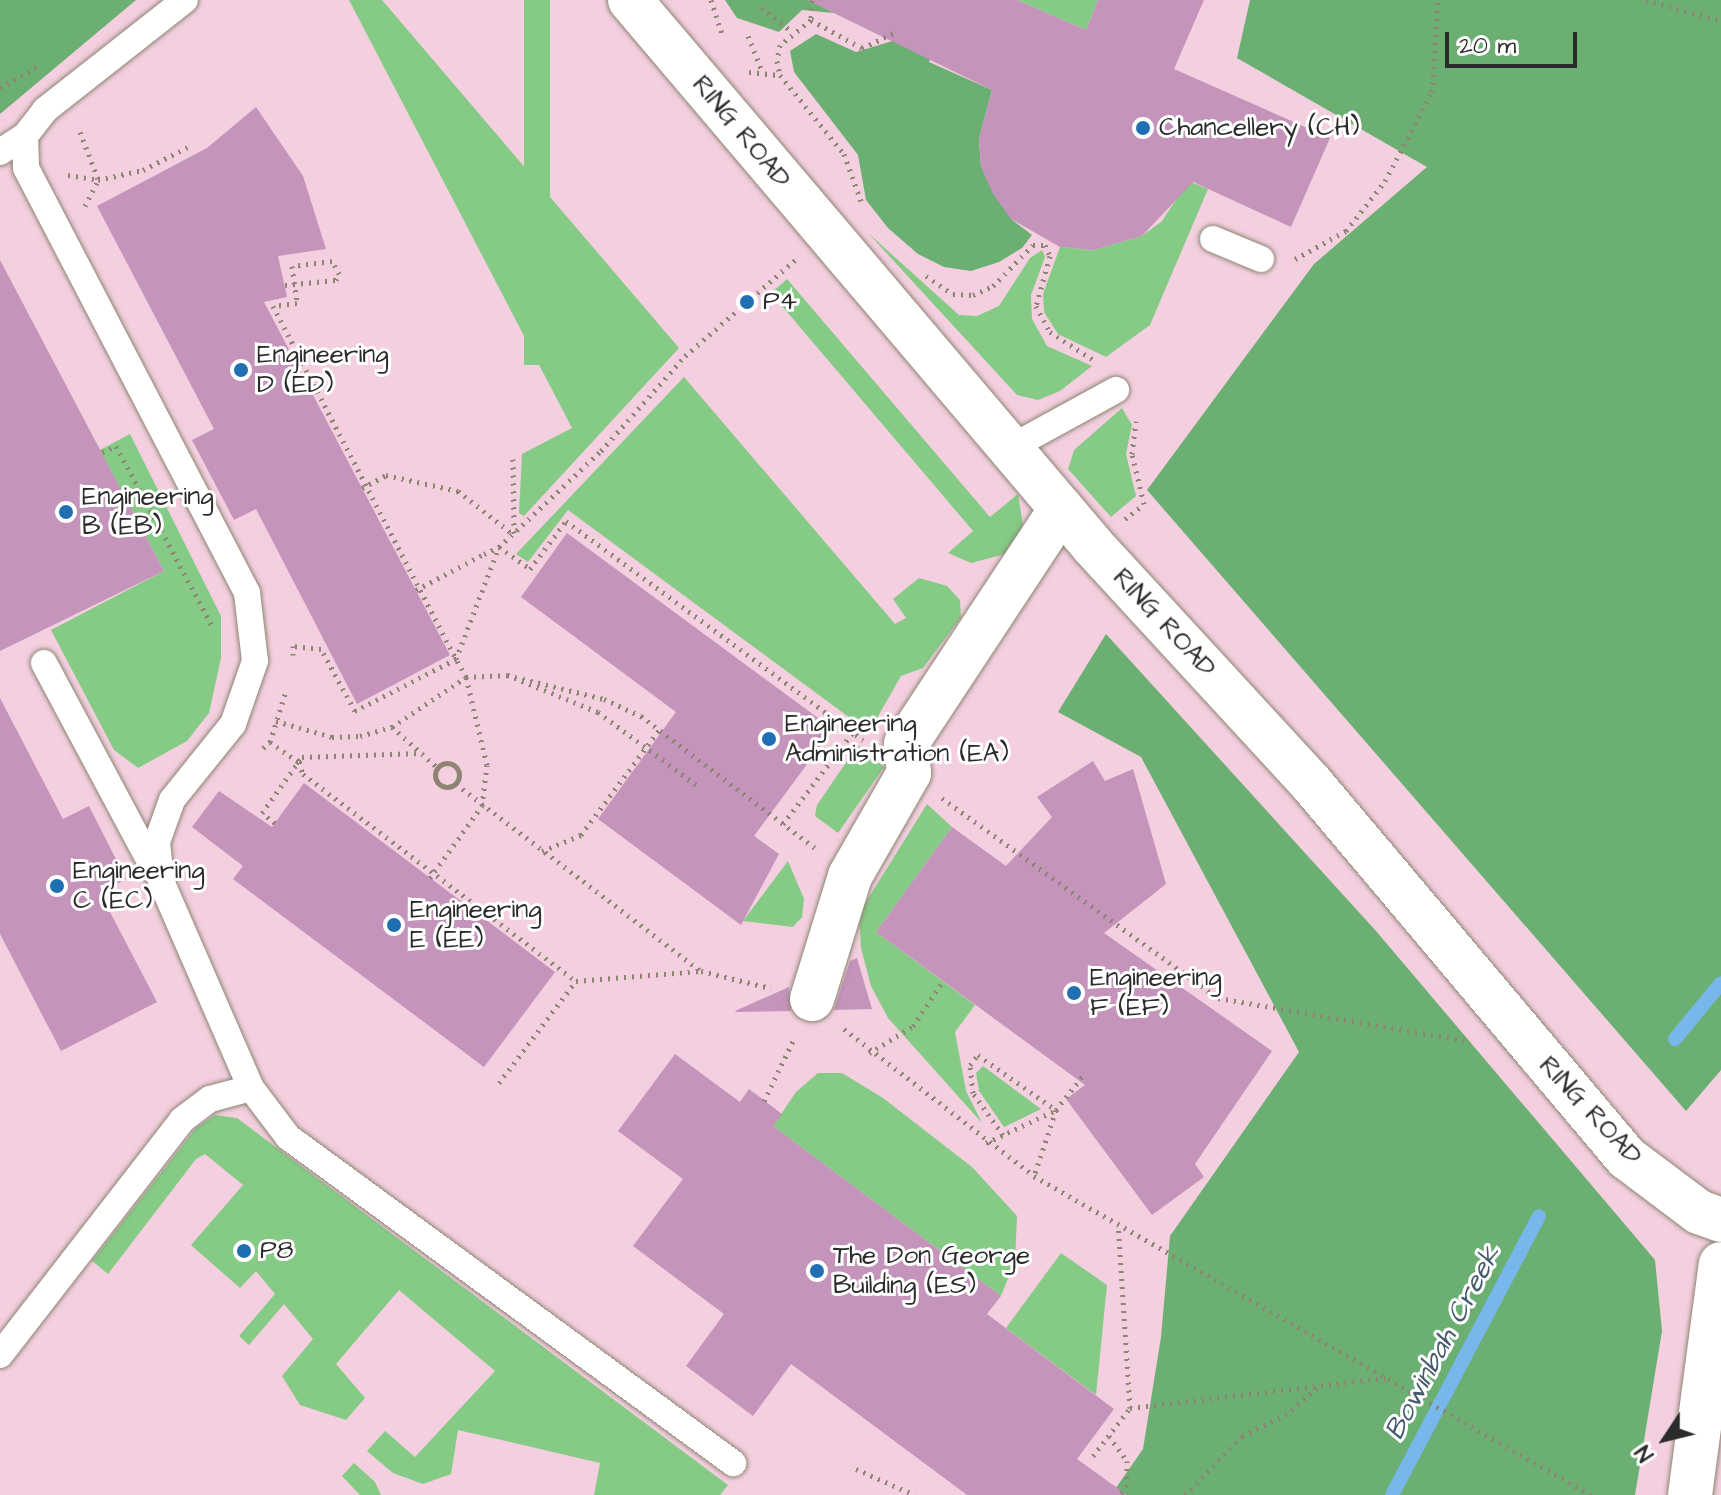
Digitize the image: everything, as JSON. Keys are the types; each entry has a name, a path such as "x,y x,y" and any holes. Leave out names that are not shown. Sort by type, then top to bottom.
{"street":[{"name":"RING ROAD","path":"630,0 1061,509 1311,783 1627,1158 1699,1212 1721,1220"},
{"path":"812,999 850,876 909,773 906,744 1061,509"},
{"path":"1690,1495 1721,1264"}],"lane":[{"path":"0,152 25,136 45,110 185,0"},
{"path":"25,136 26,168 247,593 255,661 233,724 172,800 157,842 161,881"},
{"path":"1213,239 1261,259"},
{"path":"1010,448 1116,390"},
{"path":"44,663 161,881 251,1088 288,1137 733,1463"},
{"path":"0,1355 182,1120 210,1099 251,1088"}],"path":[{"path":"711,0 726,47"},
{"path":"811,20 812,0"},
{"path":"1261,259 1298,259 1346,231 1385,181 1432,92 1438,0"},
{"path":"1646,0 1721,21"},
{"path":"761,8 792,31"},
{"path":"780,75 780,45 792,31 811,20"},
{"path":"811,20 862,48 894,33"},
{"path":"748,36 762,71"},
{"path":"740,67 747,73 762,71 780,75 844,154 862,203 872,215"},
{"path":"80,132 98,180 89,204 80,209"},
{"path":"58,173 98,180 143,170 188,147"},
{"path":"851,212 862,203"},
{"path":"921,273 953,294 973,295 993,286 1033,245 1045,245 1050,256 1036,306 1050,332 1098,362"},
{"path":"416,590 499,547 514,535 601,451 685,356 798,258"},
{"path":"285,285 336,280 339,274 332,261 292,266 297,303 273,306 466,677 487,765 482,806 432,875"},
{"path":"1121,523 1144,504 1132,454 1136,421"},
{"path":"102,452 116,446 219,640"},
{"path":"513,459 514,535"},
{"path":"362,488 386,475 458,491 514,535"},
{"path":"499,547 530,569 566,521 1218,998 1477,1042"},
{"path":"293,646 321,649 355,711 456,659 499,547"},
{"path":"507,675 598,712 699,787"},
{"path":"276,721 332,737 392,727 466,677 507,675 604,699 659,730 850,876"},
{"path":"392,727 438,768"},
{"path":"541,851 581,835 659,730"},
{"path":"783,824 853,732"},
{"path":"270,742 299,762 303,774 432,875 576,981 701,971 812,999 869,1053 1034,1176 1591,1495"},
{"path":"275,823 262,813 302,757 421,753"},
{"path":"438,768 452,764 459,777 456,784"},
{"path":"438,768 437,781 442,786 456,784 701,971"},
{"path":"499,1083 576,981"},
{"path":"869,1053 913,1026 943,981"},
{"path":"764,1101 812,999"},
{"path":"1003,1135 973,1093 970,1065 978,1055 1056,1110"},
{"path":"1034,1176 1056,1110 1084,1074"},
{"path":"986,1143 1056,1110"},
{"path":"1093,1456 1130,1408 1118,1224"},
{"path":"1130,1408 1386,1378"},
{"path":"1185,1495 1242,1436 1285,1415 1319,1386"},
{"path":"1109,1436 1127,1461 1127,1485 1120,1495"},
{"path":"856,1469 915,1495"}],"shaded area":[{"path":"0,0 1721,0 1721,1495 0,1495"}],"green space":[{"path":"0,0 136,0 0,114"},
{"path":"349,0 382,0 679,348 524,516 519,513 522,454 572,428"},
{"path":"524,0 550,0 550,365 524,365"},
{"path":"725,0 840,0 834,13 802,10 779,32 737,18"},
{"path":"1017,0 1098,0 1086,30"},
{"path":"1250,0 1721,0 1721,1070 1686,1111 1147,490 1314,264 1427,167 1237,58"},
{"path":"816,34 856,52 912,35 935,48 929,62 992,90 979,139 981,167 1011,219 1032,235 1022,248 999,262 971,271 944,267 918,254 888,228 866,200 858,155 794,72 790,51"},
{"path":"1188,181 1208,189 1150,325 1106,357 1058,334 1044,312 1043,294 1060,247 1094,250 1142,236 1162,221"},
{"path":"868,233 959,315 977,316 999,306 1030,258 1042,250 1045,257 1031,295 1032,319 1047,346 1092,366 1060,391 1038,400 1017,395"},
{"path":"787,279 990,517 1018,494 1023,525 1005,554 971,563 948,553 973,531 771,293"},
{"path":"684,377 895,624 906,618 893,599 919,578 947,586 960,600 961,617 923,668 901,676 869,732 568,510 528,562 516,554"},
{"path":"1122,408 1132,425 1126,454 1136,496 1111,517 1068,469 1074,450"},
{"path":"130,434 221,616 221,658 209,713 187,741 138,768 114,750 51,630 164,571 100,450"},
{"path":"1106,634 1376,931 1655,1260 1662,1331 1635,1495 1111,1495 1143,1449 1161,1337 1170,1236 1299,1052 1141,757 1058,712"},
{"path":"858,745 884,767 838,833 815,816 817,805"},
{"path":"927,804 952,827 876,932 975,1005 955,1032 966,1091 982,1123 888,1018 871,986 861,948 859,913"},
{"path":"788,861 804,899 802,917 793,927 743,921"},
{"path":"983,1066 1041,1109 1004,1127 979,1091 976,1073"},
{"path":"818,1073 842,1073 883,1098 972,1167 1017,1216 1015,1261 1001,1296 773,1126 796,1092"},
{"path":"215,1115 237,1118 728,1485 720,1495 594,1495 600,1463 458,1430 451,1474 423,1484 393,1473 367,1451 385,1431 415,1457 495,1371 399,1290 336,1364 365,1398 346,1420 300,1405 282,1376 313,1339 284,1304 249,1345 239,1336 275,1294 256,1271 240,1288 191,1245 243,1185 205,1154 196,1159 108,1274 92,1261 196,1128"},
{"path":"1061,1253 1107,1285 1096,1395 1006,1328"},
{"path":"354,1463 375,1482 381,1495 360,1495 342,1476"}],"building":[{"name":"Chancellery (CH)","path":"807,0 1017,0 1086,30 1098,0 1204,0 1174,69 1330,138 1291,227 1193,182 1142,236 1094,250 1060,247 1011,219 993,194 981,167 979,139 992,90"},
{"name":"Engineering D (ED)","path":"256,107 303,176 326,249 278,256 287,297 264,302 450,655 357,704 256,509 234,520 192,440 214,429 97,206 207,148"},
{"name":"Engineering B (EB)","path":"0,260 164,571 0,651"},
{"name":"Engineering Administration (EA)","path":"567,533 833,729 754,836 779,854 741,925 598,819 676,712 521,597"},
{"name":"Engineering C (EC)","path":"0,698 63,819 89,806 126,879 100,893 157,1002 61,1051 0,934"},
{"name":"Engineering F (EF)","path":"1093,761 1105,781 1133,769 1166,884 1104,933 1272,1051 1195,1164 1204,1177 1152,1215 1066,1099 1085,1085 876,932 952,827 1006,866 1052,817 1037,797"},
{"name":"Engineering E (EE)","path":"304,783 555,972 484,1067 233,879 243,866 192,827 219,791 272,827"},
{"path":"857,958 872,1009 834,1010 850,961"},
{"path":"789,987 791,1011 735,1011"},
{"name":"The Don George Building (ES)","path":"675,1054 740,1102 749,1089 782,1114 773,1126 1001,1296 987,1314 1114,1409 1077,1459 1127,1495 967,1495 791,1364 753,1416 686,1366 724,1314 633,1246 683,1179 618,1131"}],"waterway":[{"name":"Bowinbah Creek","path":"1675,1039 1721,983"},
{"name":"Bowinbah Creek","path":"1392,1495 1539,1216"}],"place":[{"name":"Chancellery (CH)","path":"1143,128"},
{"name":"P4","path":"747,302"},
{"name":"Engineering D (ED)","path":"241,370"},
{"name":"Engineering B (EB)","path":"66,512"},
{"name":"Engineering Administration (EA)","path":"769,739"},
{"name":"Engineering C (EC)","path":"57,886"},
{"name":"Engineering E (EE)","path":"394,925"},
{"name":"Engineering F (EF)","path":"1074,993"},
{"name":"P8","path":"244,1251"},
{"name":"The Don George Building (ES)","path":"817,1271"}]}
